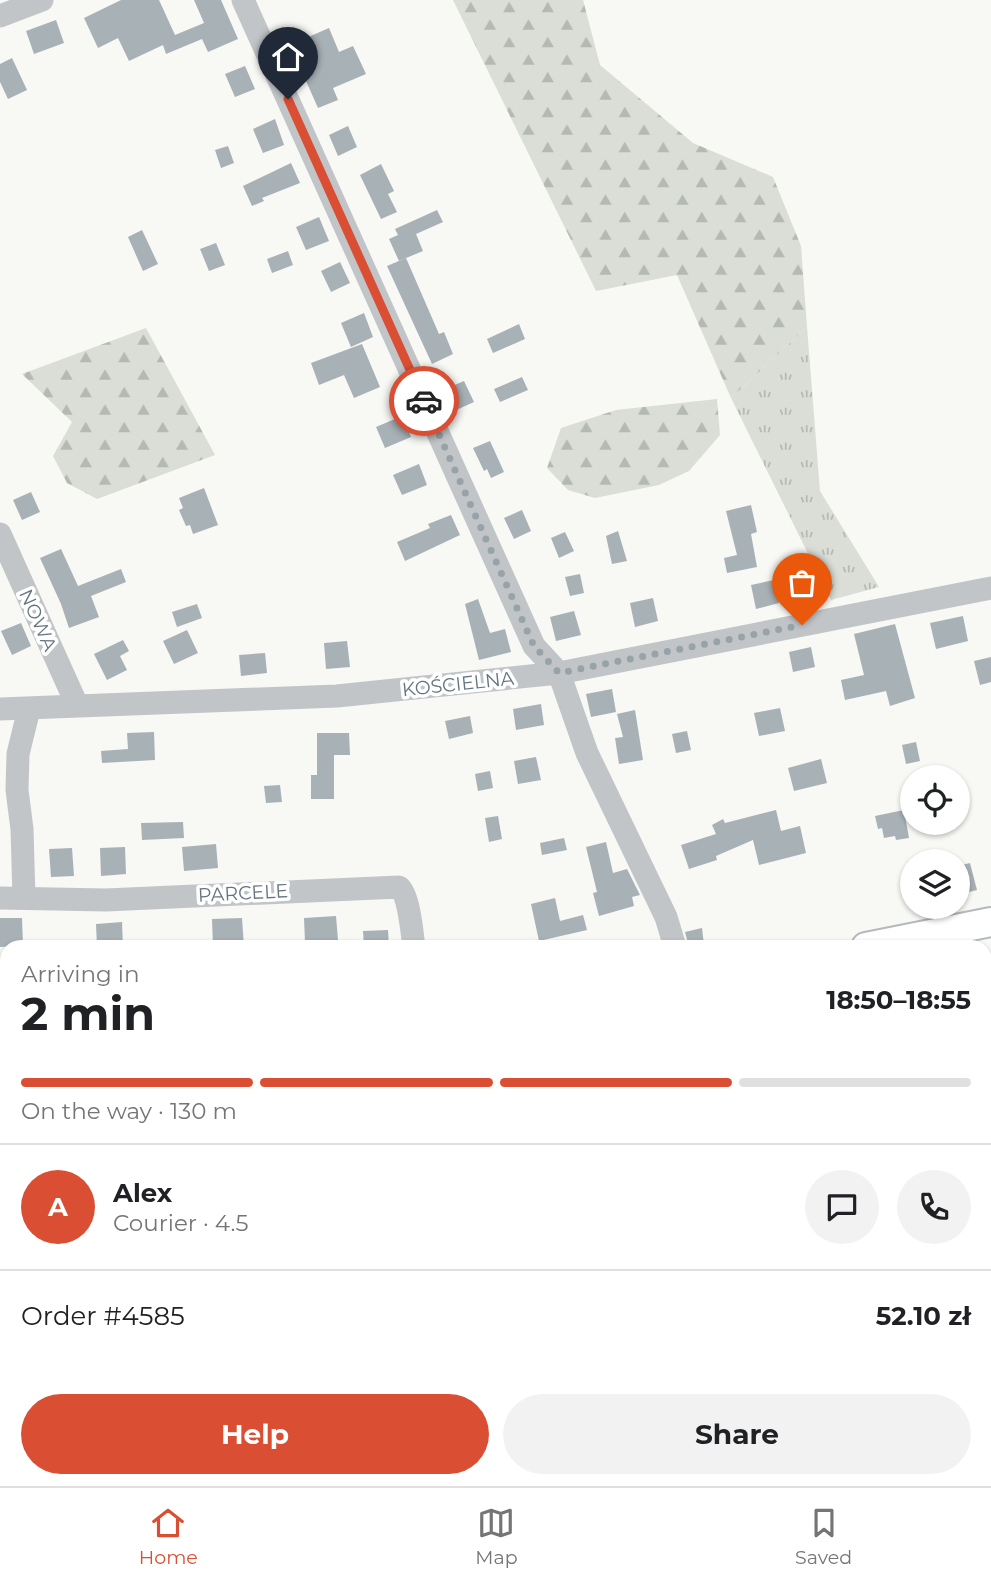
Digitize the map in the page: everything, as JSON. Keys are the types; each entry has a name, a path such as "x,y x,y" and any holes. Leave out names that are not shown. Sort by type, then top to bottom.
{"main road":[{"path":"901,940 991,922"}],"street":[{"path":"0,16 42,0"},
{"path":"243,0 534,646 559,673 587,753 666,917 673,940"},
{"name":"NOWA","path":"0,534 77,705"},
{"name":"KOŚCIELNA","path":"0,709 337,696 559,673 991,588"},
{"path":"24,898 23,829 17,778 18,754 29,709"},
{"name":"PARCELE","path":"0,898 106,900 399,887 406,900 413,940"}],"green space":[{"path":"453,0 583,0 600,65 693,143 773,177 801,246 807,327 731,398 677,275 596,291"},
{"path":"807,327 820,491 879,587 831,600 731,398"},
{"path":"146,328 215,455 97,499 67,483 53,456 72,422 22,374"},
{"path":"717,399 720,435 689,471 659,485 595,498 568,490 547,468 561,428 616,410"}],"building":[{"path":"121,0 159,0 175,35 204,23 194,0 221,0 238,39 208,52 202,39 166,54 163,45 129,61 118,38 98,48 84,18"},
{"path":"56,20 64,43 34,54 26,31"},
{"path":"329,28 339,52 353,46 366,74 333,88 338,100 318,108 290,45"},
{"path":"12,58 27,90 8,99 0,82 0,64"},
{"path":"245,66 255,89 235,97 225,74"},
{"path":"275,119 284,145 263,153 253,129"},
{"path":"348,126 357,147 338,156 329,135"},
{"path":"228,146 234,163 221,168 215,150"},
{"path":"291,163 300,183 262,198 264,201 252,206 243,186"},
{"path":"381,164 394,191 388,194 397,212 381,219 360,175"},
{"path":"437,210 443,222 416,234 423,251 399,261 389,239 398,235 395,229"},
{"path":"319,217 329,241 306,250 296,227"},
{"path":"142,230 158,264 143,271 128,237"},
{"path":"216,243 225,265 209,271 200,249"},
{"path":"288,251 293,265 272,273 267,259"},
{"path":"406,258 439,334 444,332 453,354 432,364 387,266"},
{"path":"340,262 350,283 331,292 321,271"},
{"path":"364,313 373,337 351,347 341,323"},
{"path":"519,324 525,339 493,353 487,339"},
{"path":"362,344 380,387 354,398 344,375 319,385 311,363"},
{"path":"522,377 528,390 500,402 494,389"},
{"path":"464,381 474,402 454,411 445,389"},
{"path":"402,416 411,437 385,448 376,427"},
{"path":"490,441 504,472 491,478 487,469 484,471 473,448"},
{"path":"419,464 427,485 402,495 393,475"},
{"path":"204,488 218,525 193,534 179,510 183,508 179,498"},
{"path":"31,492 40,512 22,520 13,500"},
{"path":"751,505 757,532 751,534 757,567 727,573 724,558 737,555 726,511"},
{"path":"522,510 531,531 514,539 504,518"},
{"path":"451,515 460,535 405,561 397,542 430,528 428,524"},
{"path":"618,531 627,561 612,564 606,536"},
{"path":"565,532 574,551 559,558 551,538"},
{"path":"61,549 78,586 121,569 126,582 91,596 99,617 69,628 40,558"},
{"path":"580,574 584,593 570,596 565,577"},
{"path":"774,580 779,603 756,609 751,585"},
{"path":"653,598 658,621 635,627 630,603"},
{"path":"478,599 490,633 505,629 511,652 479,660 465,604"},
{"path":"197,604 202,618 177,627 172,612"},
{"path":"574,611 581,635 556,641 550,617"},
{"path":"963,616 968,641 936,649 930,623"},
{"path":"21,623 31,646 12,655 1,631"},
{"path":"895,624 915,698 890,706 886,691 845,700 841,680 864,675 854,634"},
{"path":"187,630 198,653 174,664 163,641"},
{"path":"123,640 129,651 120,656 127,670 107,680 94,654"},
{"path":"347,641 350,667 326,669 324,643"},
{"path":"811,647 815,667 793,672 789,652"},
{"path":"265,653 267,673 241,676 239,655"},
{"path":"991,657 991,682 980,685 974,661"},
{"path":"612,689 616,712 591,717 586,694"},
{"path":"541,704 544,725 516,730 513,709"},
{"path":"780,708 785,731 759,736 754,713"},
{"path":"635,710 643,760 619,764 615,738 623,737 617,714"},
{"path":"470,716 473,733 449,739 445,721"},
{"path":"687,731 691,750 676,753 672,734"},
{"path":"154,732 155,760 102,763 101,751 128,749 127,733"},
{"path":"317,733 349,733 350,755 334,755 334,799 311,799 311,775 317,775"},
{"path":"916,742 920,761 906,764 902,745"},
{"path":"536,757 541,780 518,784 514,761"},
{"path":"821,759 827,783 794,791 788,768"},
{"path":"490,771 493,788 478,791 475,774"},
{"path":"280,785 282,802 266,803 264,786"},
{"path":"776,810 781,831 800,826 806,853 759,865 753,840 716,856 717,860 689,869 681,845 716,834 712,825 723,819 725,823"},
{"path":"900,811 900,835 908,835 909,838 884,838 882,828 878,829 875,816"},
{"path":"498,816 502,839 489,842 485,818"},
{"path":"183,822 184,838 142,840 141,823"},
{"path":"564,838 567,850 542,855 540,843"},
{"path":"606,842 613,873 627,869 640,895 632,897 634,906 599,916 593,893 597,892 586,847"},
{"path":"216,844 218,868 184,871 182,847"},
{"path":"125,847 126,874 101,876 100,848"},
{"path":"72,848 74,876 51,877 49,849"},
{"path":"970,863 977,890 970,892"},
{"path":"555,898 560,921 583,915 587,930 539,940 531,904"},
{"path":"336,916 338,940 305,940 304,918"},
{"path":"0,918 22,918 23,940 0,940"},
{"path":"242,918 244,940 213,940 212,919"},
{"path":"122,922 123,940 97,940 96,924"},
{"path":"702,928 703,940 687,940 685,932"},
{"path":"388,930 389,940 364,940 363,931"}],"way so far":[{"path":"424,401 534,646 559,673 802,625"}],"route":[{"path":"288,99 424,401"}]}
